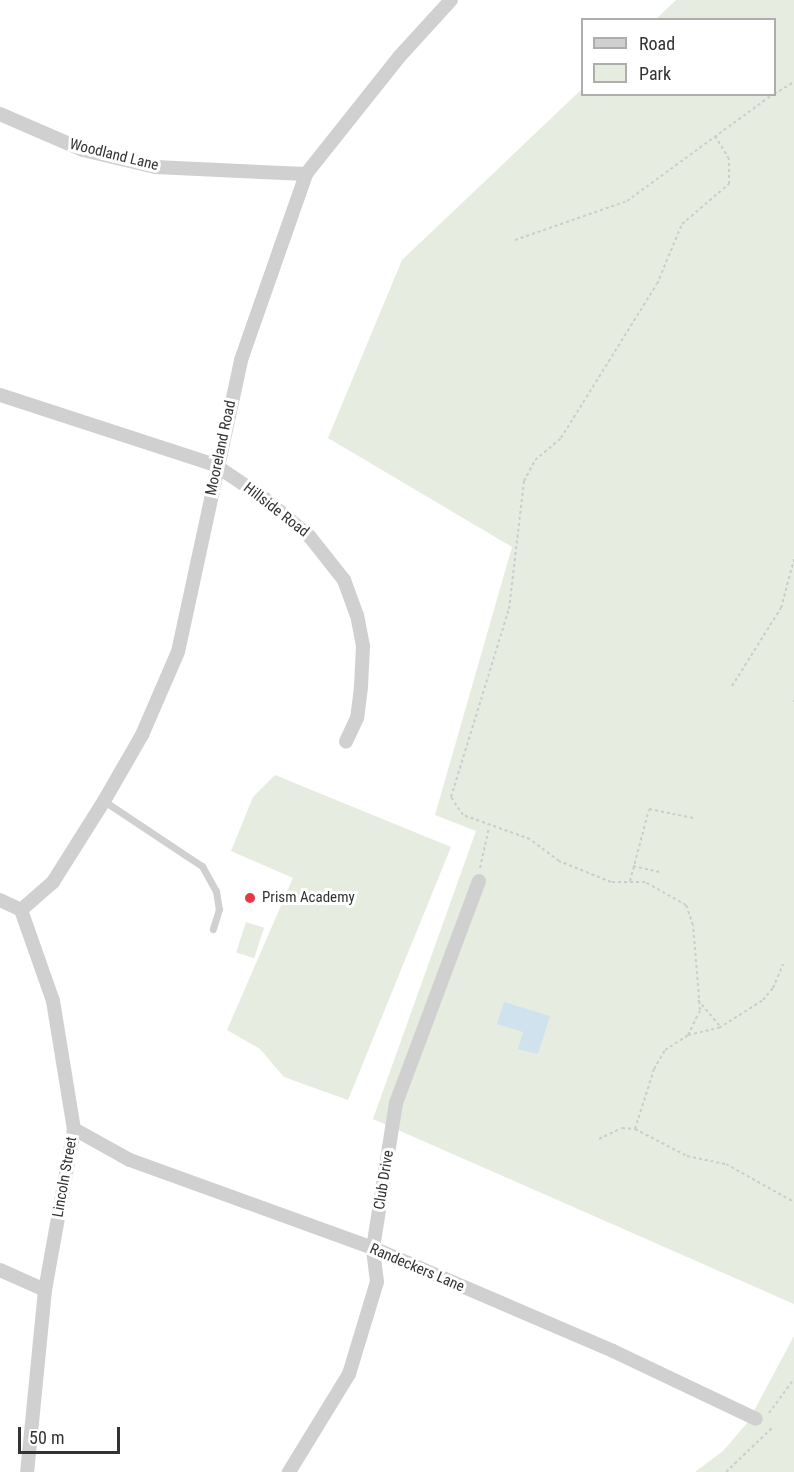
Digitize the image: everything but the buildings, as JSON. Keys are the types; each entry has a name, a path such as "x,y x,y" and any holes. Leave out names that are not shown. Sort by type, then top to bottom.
{"street":[{"name":"Mooreland Road","path":"21,910 53,882 104,801 142,735 178,652 204,539 215,465 241,360 306,174 399,57 451,0"},
{"name":"Woodland Lane","path":"0,114 83,150 155,167 306,174"},
{"name":"Hillside Road","path":"0,394 215,465 264,498 310,537 344,580 357,615 363,646 357,718 346,742"},
{"name":"Club Drive","path":"289,1472 349,1374 377,1282 373,1248 396,1103 479,881"},
{"path":"0,900 21,910"},
{"name":"Lincoln Street","path":"21,910 52,1001 74,1129 45,1290 27,1472"},
{"name":"Randeckers Lane","path":"74,1129 130,1160 373,1248 761,1418"},
{"path":"0,1270 45,1290"}],"lane":[{"path":"104,801 202,866 216,891 219,909 213,929"}],"path":[{"path":"776,93 794,82"},
{"path":"514,240 627,201 771,96"},
{"path":"688,1035 699,1017 693,925 686,905 659,888 630,881 611,882 559,861 530,839 489,827 463,815 451,797 509,609 524,481 535,460 561,438 657,284 682,224 729,184 729,159 715,136"},
{"path":"732,686 782,608 794,559"},
{"path":"630,881 649,809 693,818"},
{"path":"479,881 489,827"},
{"path":"633,866 658,872"},
{"path":"636,1129 658,1058 671,1044 688,1035 721,1027 768,994 783,963"},
{"path":"697,998 710,1018 721,1027"},
{"path":"599,1139 622,1128 636,1129 687,1156 726,1164 794,1202"},
{"path":"761,1418 794,1380"},
{"path":"726,1472 773,1427"}],"green space":[{"path":"676,0 794,0 794,1304 373,1119 476,831 435,815 512,547 328,438 402,260 581,90 581,96 776,96 776,18 657,18"},
{"path":"275,775 451,847 348,1100 284,1077 260,1049 227,1030 293,878 231,851 253,797"},
{"path":"246,922 264,928 254,958 236,952"},
{"path":"794,1336 794,1472 695,1472 723,1451 748,1422"}],"water":[{"path":"504,1002 550,1016 538,1054 518,1049 523,1032 497,1024"}],"place":[{"name":"Prism Academy","path":"250,898"}]}
